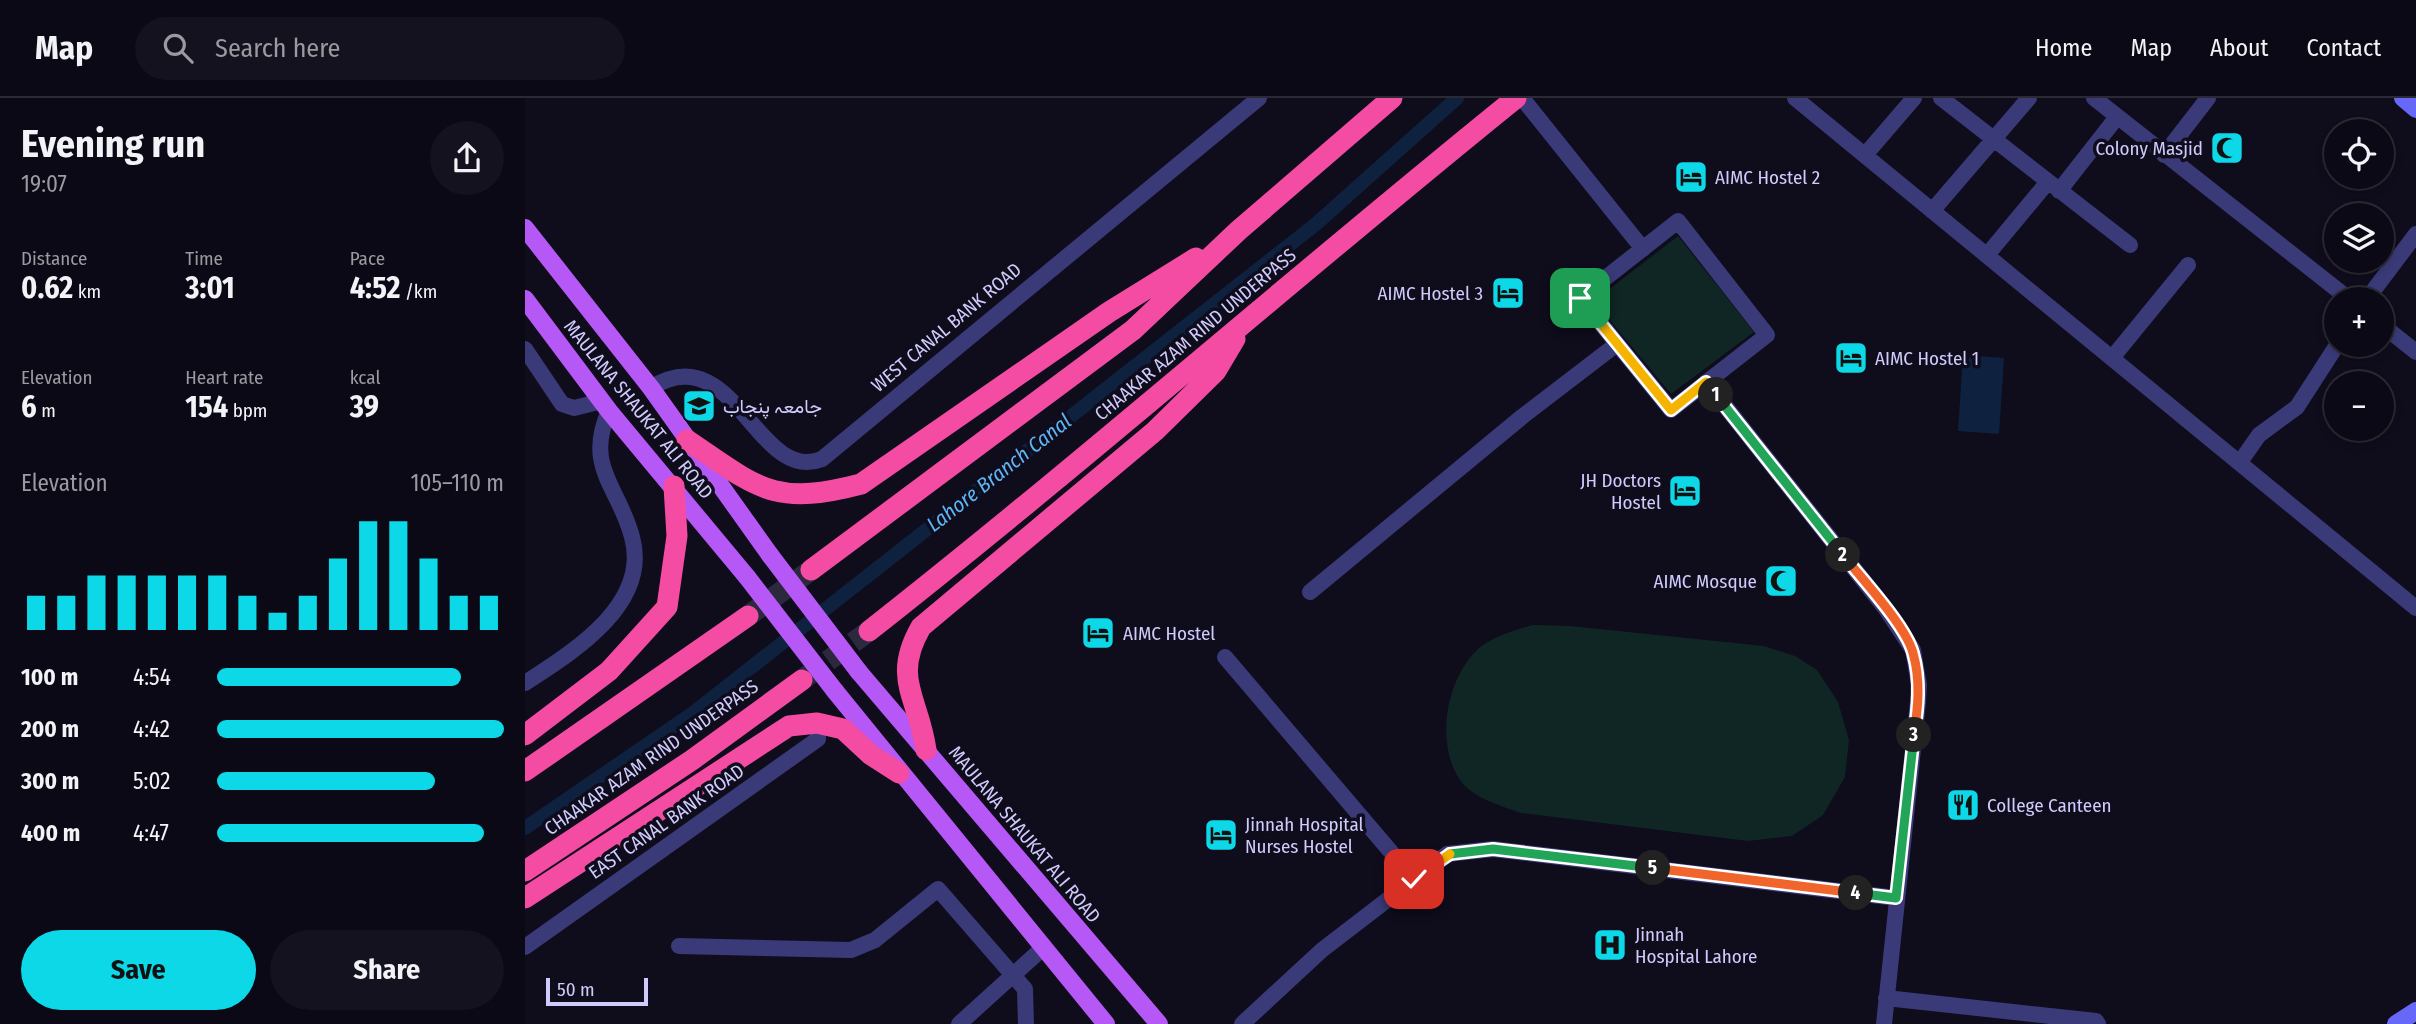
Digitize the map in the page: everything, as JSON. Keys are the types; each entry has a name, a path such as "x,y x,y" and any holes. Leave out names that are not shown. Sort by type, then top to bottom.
{"highway":[{"path":"811,570 1133,330 1239,230 1392,98"},
{"name":"CHAAKAR AZAM RIND UNDERPASS","path":"869,631 1061,478 1361,222 1516,98"},
{"path":"687,440 748,481 782,494 828,492 861,484 1109,312 1239,230"},
{"path":"926,750 922,720 906,680 909,647 921,627 1155,431 1216,371 1245,322"},
{"path":"525,735 608,671 667,607 677,536 674,486"},
{"path":"525,771 748,616"},
{"name":"CHAAKAR AZAM RIND UNDERPASS","path":"525,871 692,760 802,680"},
{"path":"525,898 789,726 817,723 843,729 871,755 899,773"}],"main road":[{"path":"2403,98 2416,108"},
{"name":"MAULANA SHAUKAT ALI ROAD","path":"525,228 651,388 770,555 859,672 1159,1024"},
{"name":"MAULANA SHAUKAT ALI ROAD","path":"525,299 606,406 674,486 835,691 881,744 899,773"},
{"path":"899,773 1106,1024"},
{"path":"2396,1024 2416,1012"}],"street":[{"name":"WEST CANAL BANK ROAD","path":"651,388 665,379 683,377 713,384 785,455 798,463 821,460 1259,98"},
{"path":"1522,98 1643,249"},
{"path":"1795,98 2416,608"},
{"path":"1865,155 1914,98"},
{"path":"1941,98 2130,245"},
{"path":"1932,211 1995,141 2029,98"},
{"path":"2094,98 2334,287"},
{"path":"2164,155 2208,98"},
{"path":"1987,255 2117,117"},
{"path":"1678,221 1767,335 1671,410 1580,298 1643,249 1678,221"},
{"path":"2376,287 2416,234"},
{"path":"2112,358 2188,265"},
{"path":"2394,335 2416,352"},
{"path":"1310,592 1523,416 1617,344"},
{"path":"525,349 562,404 574,408 606,406 600,432 600,464 632,536 635,554 628,586 610,616 571,653 525,683"},
{"path":"2239,462 2259,435 2297,407 2329,357"},
{"path":"1706,382 1886,609 1913,650 1919,685 1918,702 1884,1024"},
{"path":"1225,657 1414,879"},
{"name":"EAST CANAL BANK ROAD","path":"525,947 818,739 817,723"},
{"path":"1242,1024 1322,950 1447,854 1493,849 1896,898"},
{"path":"679,946 851,950 875,940 938,889 1025,989 1026,1024"},
{"path":"959,1024 1044,947"},
{"path":"1886,998 2096,1021 2098,1024"}],"green space":[{"path":"1678,236 1754,332 1671,394 1594,301"},
{"path":"1533,625 1570,626 1764,646 1795,656 1817,670 1838,702 1849,740 1845,777 1823,815 1792,836 1748,841 1521,813 1488,801 1465,786 1452,765 1446,730 1452,694 1458,677 1478,649 1497,637"}],"water":[{"path":"1963,355 2004,358 1999,434 1958,431"}],"waterway":[{"name":"Lahore Branch Canal","path":"525,828 693,713 1316,224 1457,98"}],"tunnel":[{"path":"748,616 811,570"},
{"path":"803,679 869,631"}],"place":[{"name":"Colony Masjid","path":"2227,148"},
{"name":"AIMC Hostel 2","path":"1691,177"},
{"name":"AIMC Hostel 3","path":"1508,293"},
{"name":"AIMC Hostel 1","path":"1851,358"},
{"name":"جامعہ پنجاب","path":"699,406"},
{"name":"JH Doctors Hostel","path":"1685,491"},
{"name":"AIMC Mosque","path":"1781,581"},
{"name":"AIMC Hostel","path":"1098,633"},
{"name":"College Canteen","path":"1963,805"},
{"name":"Jinnah Hospital Nurses Hostel","path":"1221,835"},
{"name":"Jinnah Hospital Lahore","path":"1610,945"}],"route":[{"path":"1414,879 1447,854 1493,849 1896,898 1918,702 1919,685 1913,650 1886,609 1706,382 1671,410 1580,298"}]}
